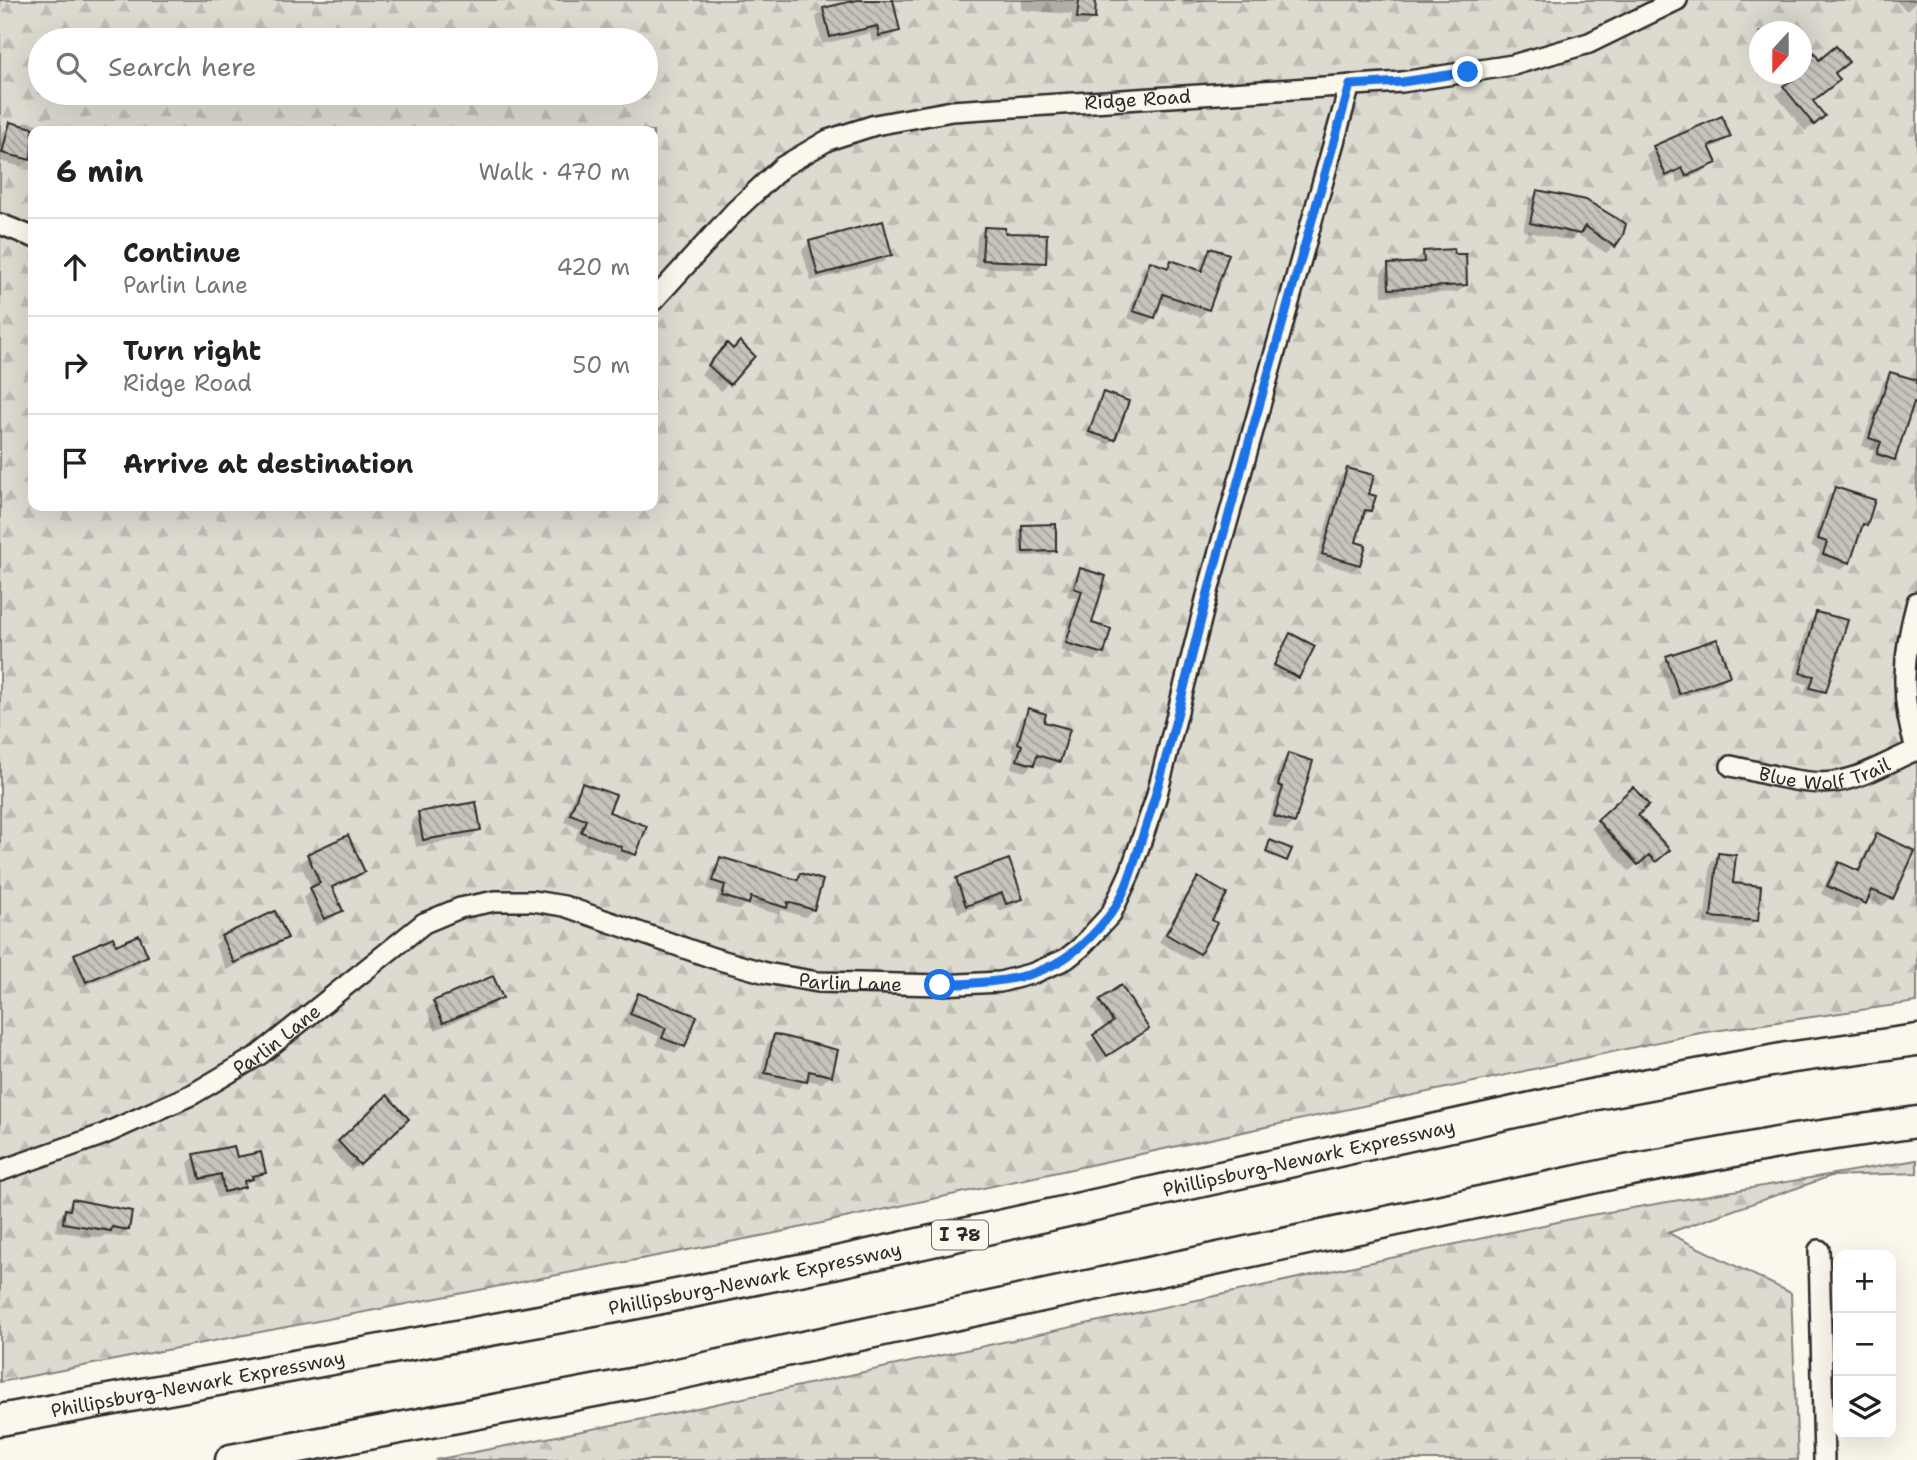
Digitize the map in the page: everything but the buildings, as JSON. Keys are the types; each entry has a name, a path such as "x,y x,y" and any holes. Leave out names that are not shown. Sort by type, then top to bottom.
{"highway":[{"path":"1587,1096 1786,1042 1917,1021"},
{"name":"Phillipsburg-Newark Expressway","path":"0,1420 637,1303 824,1265 1587,1096 1787,1058 1917,1040"},
{"path":"231,1460 636,1383 1615,1172 1794,1140 1917,1122"}],"street":[{"name":"Ridge Road","path":"658,296 735,211 782,167 828,140 875,125 952,111 1402,82 1513,65 1589,43 1677,0"},
{"name":"Parlin Lane","path":"0,1171 102,1135 193,1094 259,1055 424,923 460,908 533,901 564,906 713,958 766,973 818,982 940,985 1000,982 1034,973 1066,959 1080,948 1111,914 1130,873 1156,798 1211,580 1350,85"},
{"path":"0,224 28,235"},
{"path":"1917,602 1906,649 1903,684 1917,751"},
{"name":"Blue Wolf Trail","path":"1731,766 1805,780 1832,782 1854,777 1917,751"},
{"path":"1819,1250 1824,1460"}],"green space":[{"path":"0,0 1917,0 1917,1002 1700,1033 771,1234 0,1382"},
{"path":"1917,1160 1917,1173 1831,1176 1668,1233 1791,1293 1798,1460 435,1460 688,1410 1585,1216"}],"route":[{"path":"940,985 1000,982 1034,973 1066,959 1080,948 1111,914 1130,873 1156,798 1211,580 1350,85 1402,82 1468,72"}]}
